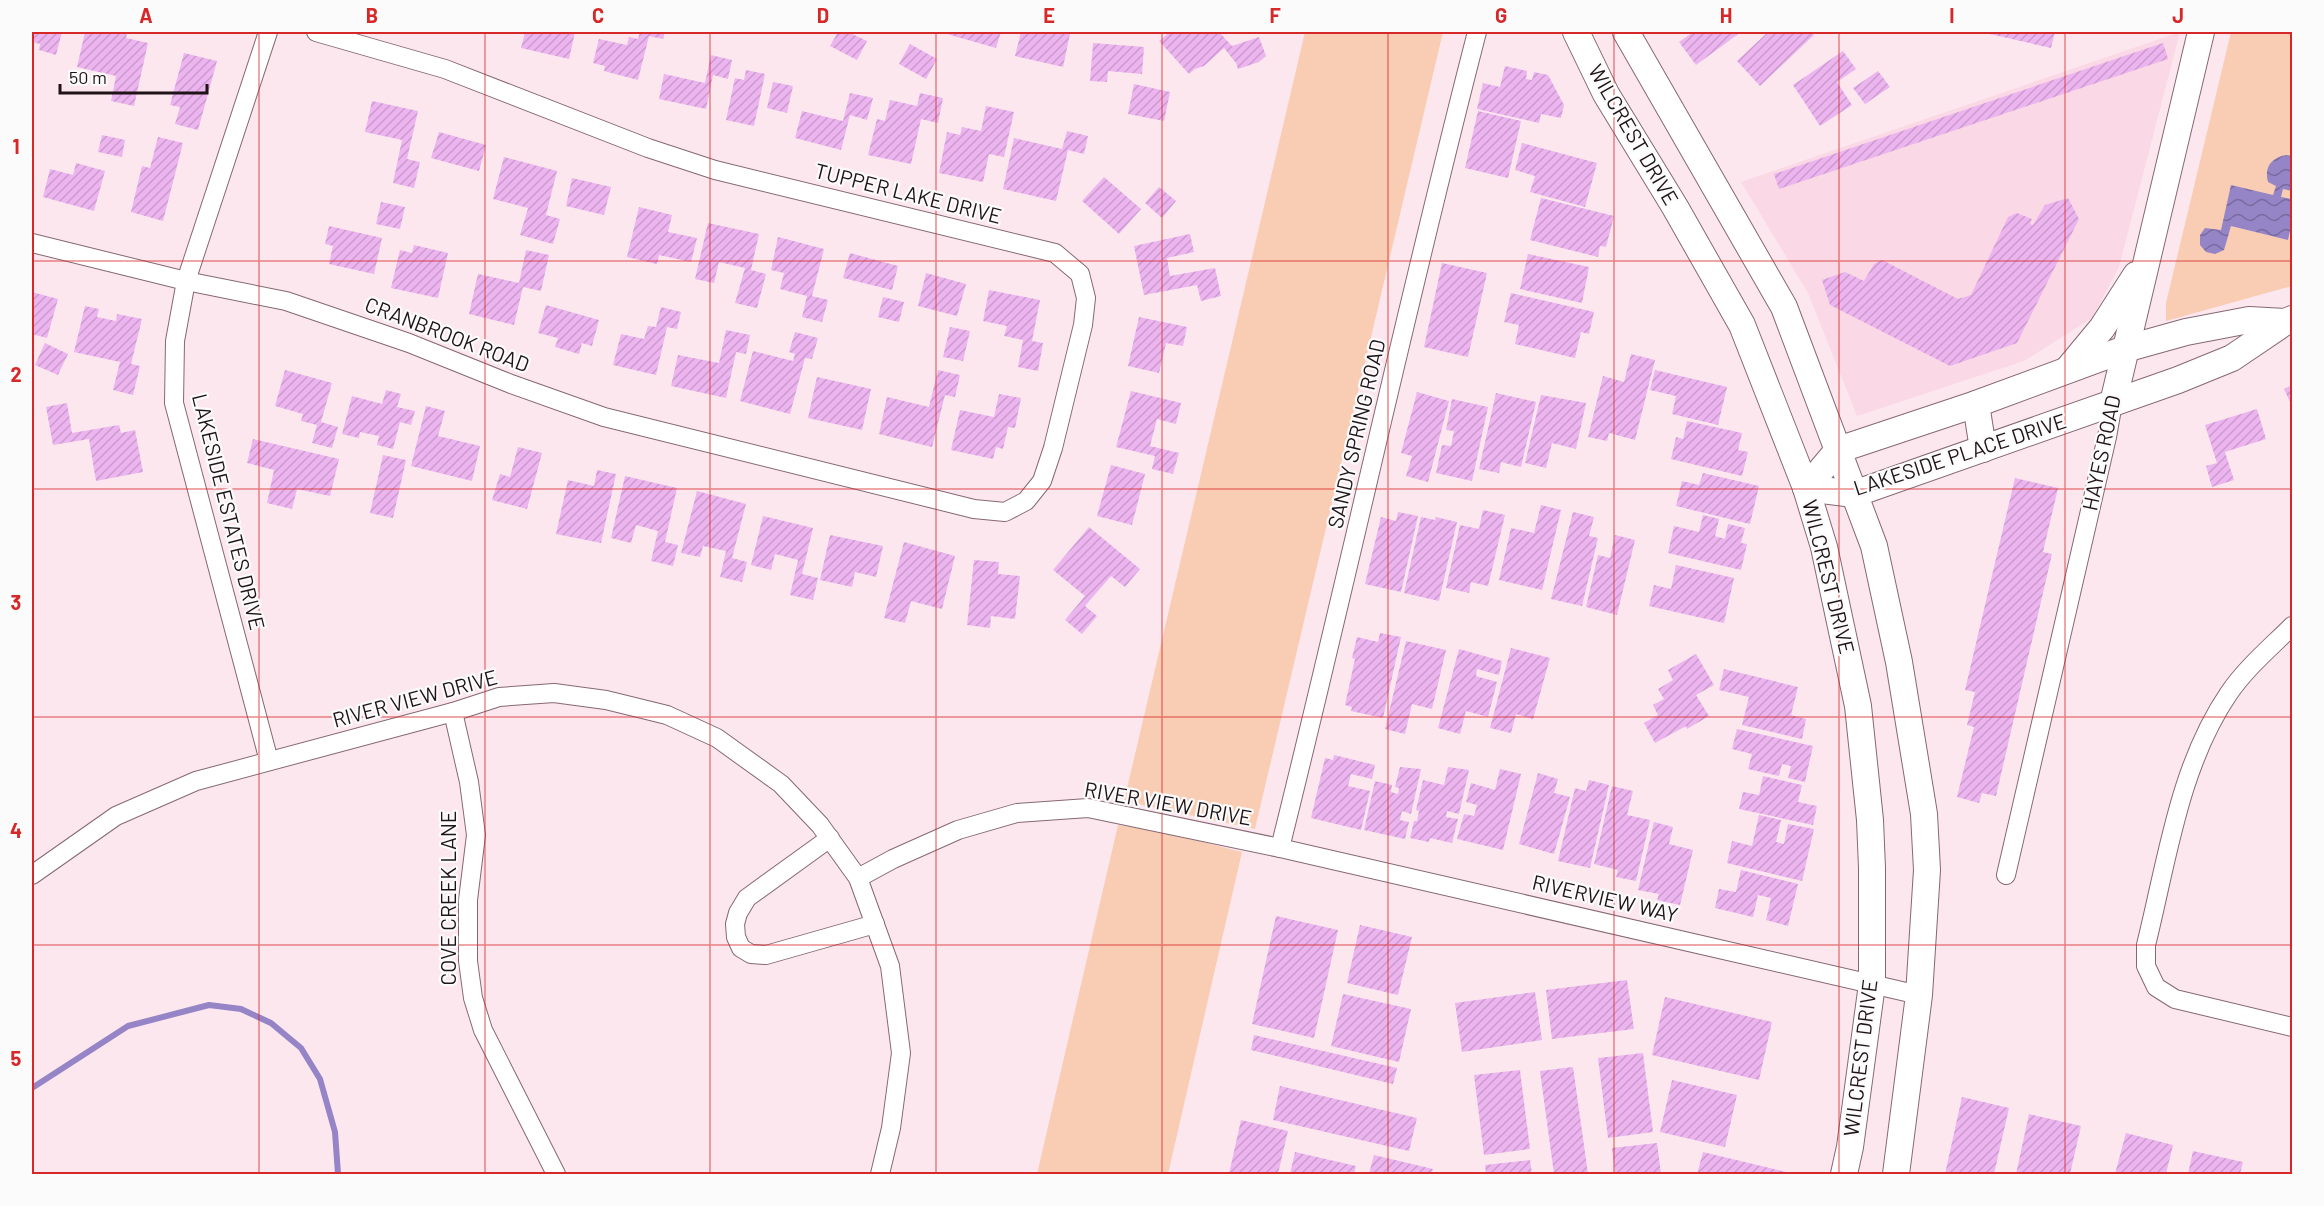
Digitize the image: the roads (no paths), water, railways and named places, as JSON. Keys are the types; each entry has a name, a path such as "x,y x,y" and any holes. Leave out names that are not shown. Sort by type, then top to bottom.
{"main road":[{"name":"WILCREST DRIVE","path":"1575,32 1606,94 1676,207 1742,325 1806,488 1824,547 1858,706 1870,820 1872,984 1850,1147 1844,1174"},
{"path":"1626,32 1784,307 1876,558 1899,662 1924,814 1927,870 1919,995 1896,1174"},
{"name":"HAYES ROAD","path":"2113,403 2201,32"},
{"path":"2067,371 2102,328 2147,257"},
{"name":"LAKESIDE PLACE DRIVE","path":"1806,488 1838,450 1976,404 2125,349 2186,332 2248,320 2289,321"},
{"name":"LAKESIDE PLACE DRIVE","path":"1806,488 1854,494 2178,381 2232,358 2289,321"},
{"path":"1976,404 1983,449"}],"street":[{"name":"LAKESIDE ESTATES DRIVE","path":"268,32 186,281 175,341 174,403 269,761"},
{"name":"TUPPER LAKE DRIVE","path":"316,32 445,69 648,148 715,170 1055,253 1080,274 1086,298 1083,325 1053,448 1042,480 1026,501 1005,512 974,509 845,477"},
{"name":"SANDY SPRING ROAD","path":"1280,848 1370,478 1439,178 1478,32"},
{"name":"CRANBROOK ROAD","path":"32,243 186,281 286,301 409,343 511,384 604,417 845,477"},
{"name":"HAYES ROAD","path":"2006,875 2113,403"},
{"path":"2292,626 2262,655 2230,692 2208,731 2185,785 2146,945 2146,966 2156,987 2175,999 2292,1027"},
{"name":"RIVER VIEW DRIVE","path":"32,875 116,816 196,782 453,712 499,697 554,693 606,700 668,715 717,738 781,784 820,825 858,878 893,859 958,830 1017,813 1088,808 1280,848"},
{"name":"COVE CREEK LANE","path":"453,712 469,782 476,836 468,900 468,961 473,998 483,1030 556,1174"},
{"path":"830,838 747,898 738,913 735,924 736,937 741,948 751,954 766,955 875,924"},
{"name":"RIVERVIEW WAY","path":"1280,848 1919,995"},
{"path":"858,878 890,966 901,1053 891,1128 880,1174"}],"water":[{"path":"2292,156 2292,191 2283,189 2281,197 2292,199 2292,222 2288,240 2231,226 2224,250 2215,254 2206,252 2200,245 2200,235 2205,228 2221,230 2231,185 2273,195 2276,186 2268,182 2268,168 2276,158"}],"waterway":[{"path":"32,1088 128,1026 209,1005 241,1009 271,1023 301,1048 320,1079 335,1132 338,1174"}]}
